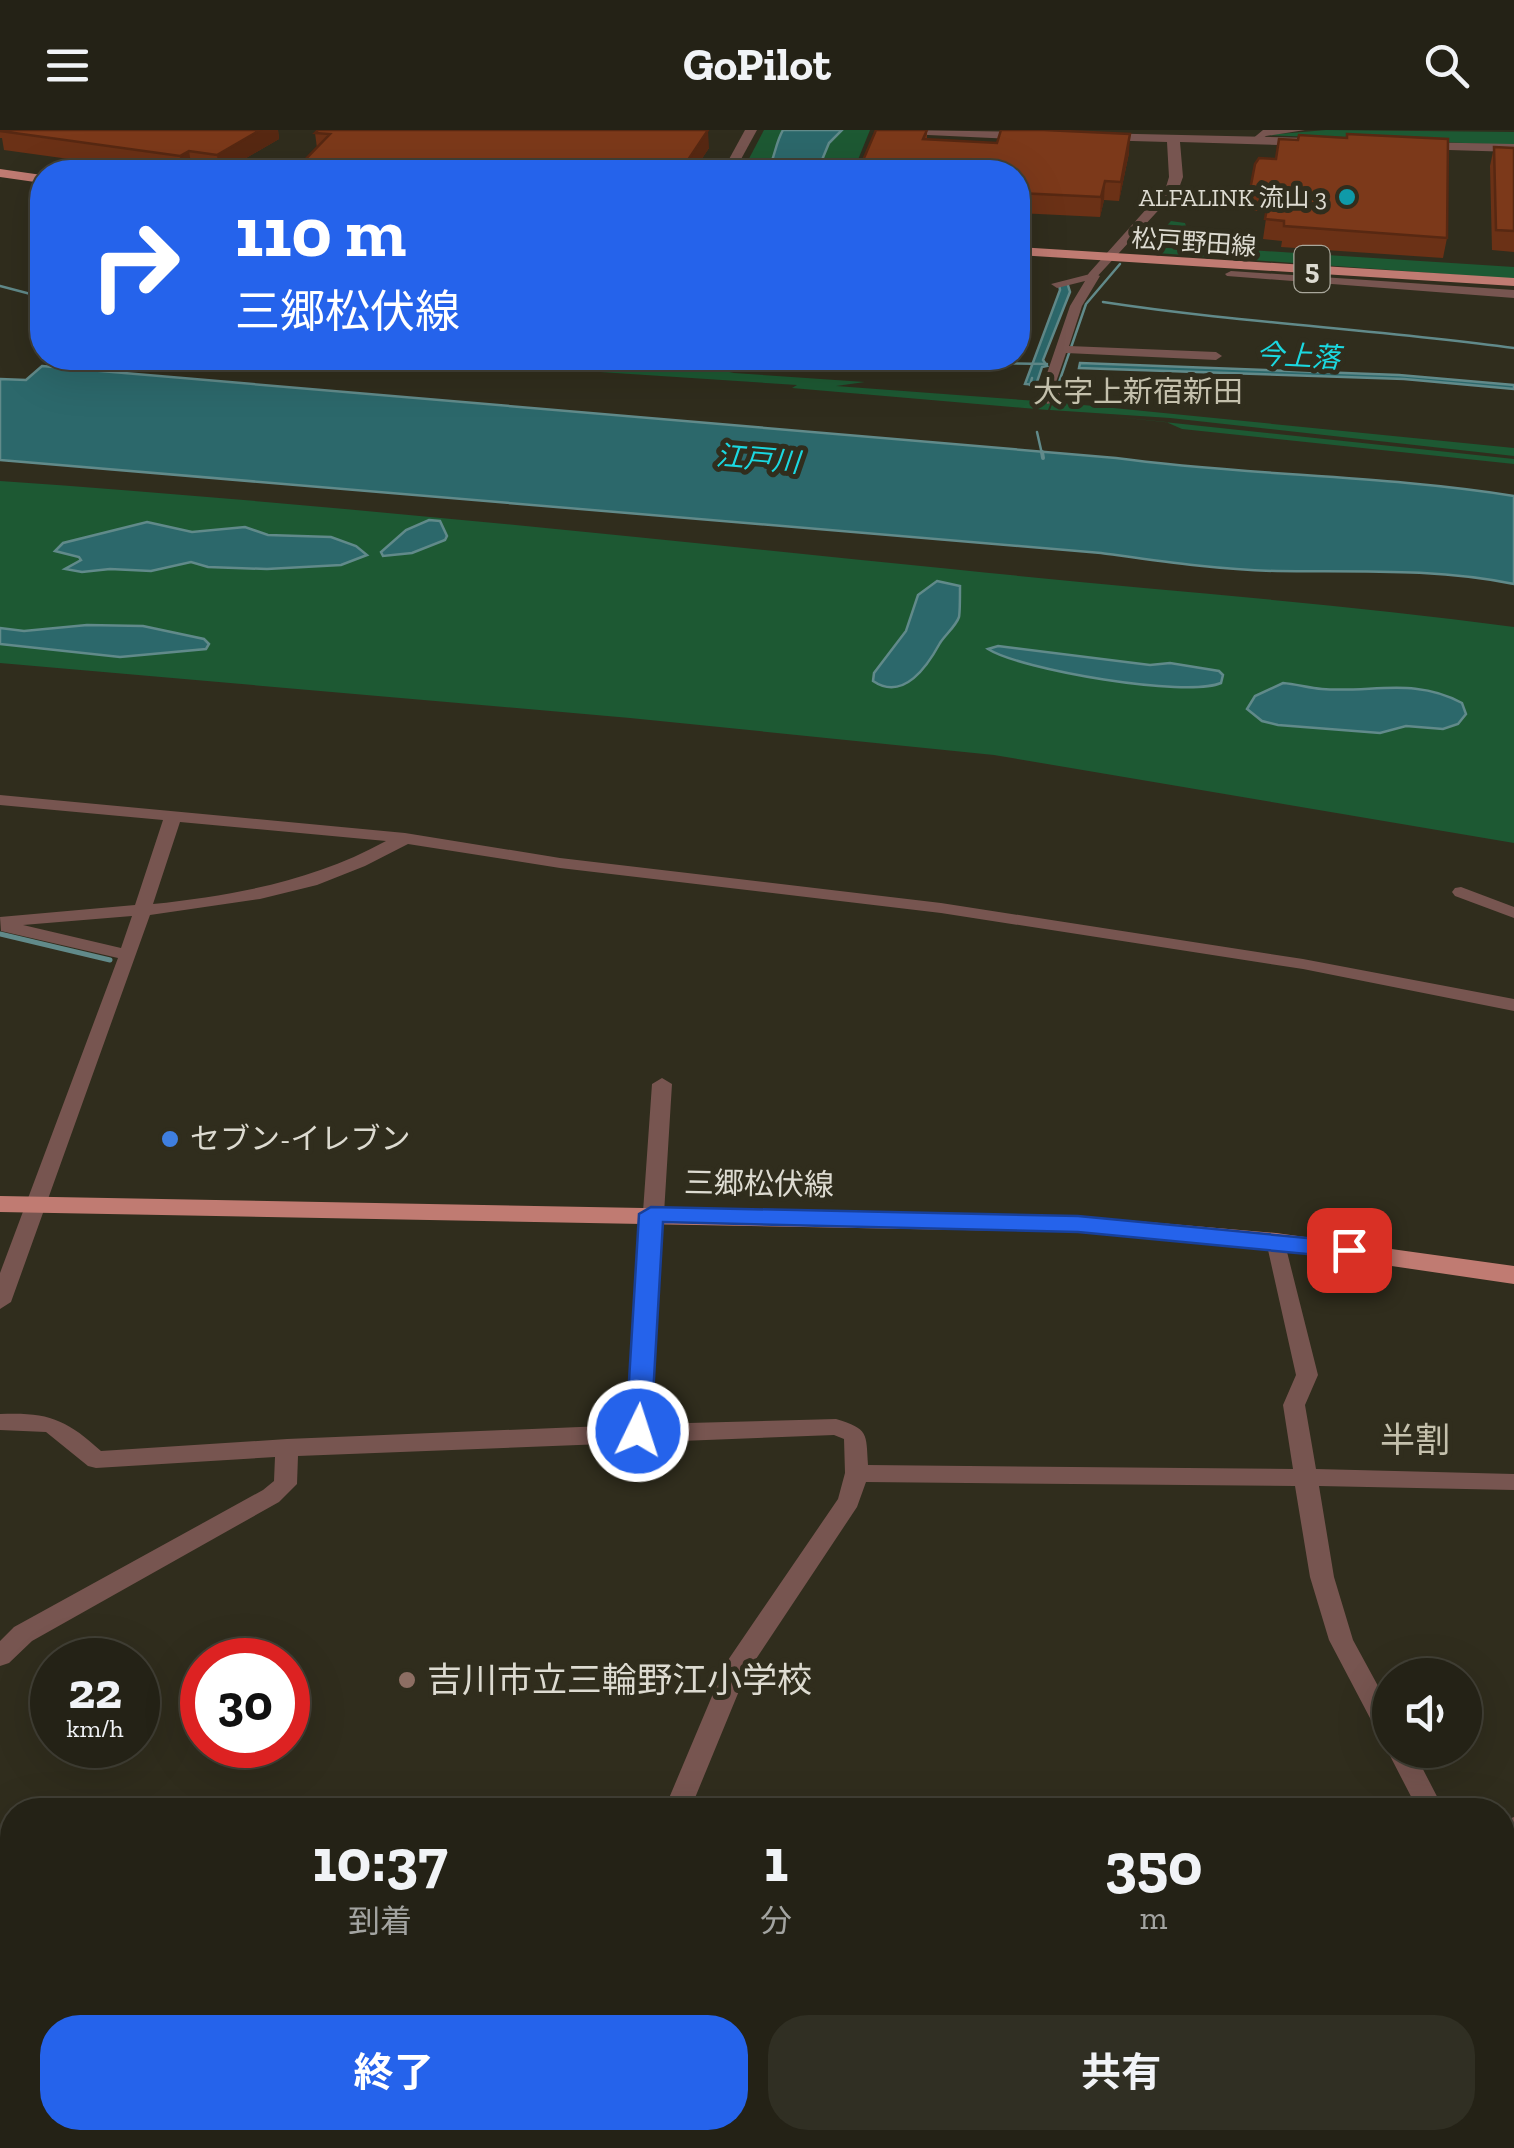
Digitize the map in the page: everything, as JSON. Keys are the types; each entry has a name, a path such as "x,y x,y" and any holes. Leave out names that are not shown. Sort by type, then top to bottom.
{"main road":[{"path":"0,173 30,177"},
{"name":"松戸野田線","path":"1030,252 1514,288"},
{"name":"三郷松伏線","path":"0,1204 1078,1224 1276,1241 1514,1275"}],"street":[{"path":"735,160 751,130"},
{"path":"907,130 1048,136"},
{"path":"1256,140 1263,133 1300,130"},
{"path":"1084,136 1333,142"},
{"path":"1050,391 1067,350 1076,306 1094,276 1172,188 1176,177 1172,137"},
{"path":"1409,145 1514,148"},
{"path":"1231,274 1514,288"},
{"path":"1062,282 1094,276"},
{"path":"1067,350 1216,356"},
{"path":"0,800 405,838 560,863 1052,924 1302,964 1514,1005"},
{"path":"0,1302 127,955 173,816"},
{"path":"0,924 259,894 365,860 405,838"},
{"path":"1461,892 1514,913"},
{"path":"0,924 127,955"},
{"path":"638,1431 662,1084"},
{"path":"1276,1241 1307,1375 1294,1405 1322,1577 1341,1640 1372,1698"},
{"path":"0,1422 43,1420 61,1428 96,1460 287,1446 638,1431 836,1426 855,1436 857,1473 849,1502 735,1670 682,1798"},
{"path":"0,1656 24,1634 271,1496 285,1484 287,1446"},
{"path":"857,1473 1094,1473 1514,1482"},
{"path":"1409,1768 1425,1798"}],"green space":[{"path":"764,130 870,130 858,160 748,160"},
{"path":"1326,130 1514,132 1514,145 1266,135"},
{"path":"1171,221 1185,223 1187,229 1166,229 1162,242 1171,245 1514,267 1514,279 1143,252"},
{"path":"570,370 721,370 865,382 836,386 1051,402 1048,410 792,388 797,385"},
{"path":"1053,402 1514,448 1514,456 1170,418 1050,410"},
{"path":"1167,422 1514,459 1514,464 1182,429"},
{"path":"0,481 476,521 1514,627 1514,843 994,755 630,718 0,663"}],"water":[{"path":"783,130 842,130 829,143 822,160 772,160"},
{"path":"1067,282 1070,292 1043,360 1047,366 1042,367 1036,385 1025,384 1059,284"},
{"path":"1080,363 1399,375 1514,385 1514,389 1404,379 1079,368"},
{"name":"江戸川","path":"37,370 89,370 1464,489 1514,496 1514,584 1426,573 1233,569 1101,553 0,460 0,379 26,380"},
{"path":"429,520 440,521 445,540 412,553 383,556 381,552 406,530"},
{"path":"147,522 192,532 245,527 268,535 331,537 356,546 367,555 341,565 267,569 208,567 191,562 151,571 82,572 65,569 81,560 79,557 55,551 63,543"},
{"path":"937,581 960,586 955,624 914,678 895,687 873,681 874,673 906,631 918,595"},
{"path":"87,625 143,626 204,639 209,644 206,649 120,657 0,644 0,628 24,631"},
{"path":"998,646 1150,665 1170,663 1219,671 1223,675 1221,683 1202,687 1104,680 1033,665 988,649"},
{"path":"1283,683 1340,690 1427,690 1462,703 1466,714 1458,724 1443,729 1406,726 1380,733 1278,725 1262,721 1247,709 1255,696"}],"building":[{"path":"260,130 217,155 189,151 180,156 0,131"},
{"path":"708,130 688,160 305,160 330,134 315,133"},
{"path":"876,130 927,130 923,139 997,143 1001,130 1130,134 1121,182 1105,181 1101,197 1030,194 1030,160 863,160"},
{"name":"ALFALINK 流山 3","path":"1347,134 1448,139 1447,238 1284,226 1284,221 1265,219 1270,193 1250,190 1259,158 1276,159 1279,139 1298,140 1299,135 1347,138"},
{"path":"1494,147 1514,148 1514,231 1496,230"}],"waterway":[{"path":"1032,378 1030,385 1057,388 1086,304 1120,264"},
{"name":"今上落","path":"0,286 30,294"},
{"path":"1103,302 1514,348"},
{"name":"今上落","path":"1030,364 1047,364"},
{"path":"1037,432 1042,454"},
{"path":"1042,452 1043,458"},
{"path":"0,934 110,960"}],"place":[{"name":"ALFALINK 流山 3","path":"1347,197"},
{"name":"セブン-イレブン","path":"170,1139"},
{"name":"吉川市立三輪野江小学校","path":"407,1680"}],"district":[{"name":"大字上新宿新田","path":"1138,392"},
{"name":"半割","path":"1415,1440"}],"route":[{"path":"638,1431 651,1214 1078,1224 1349,1250"}]}
